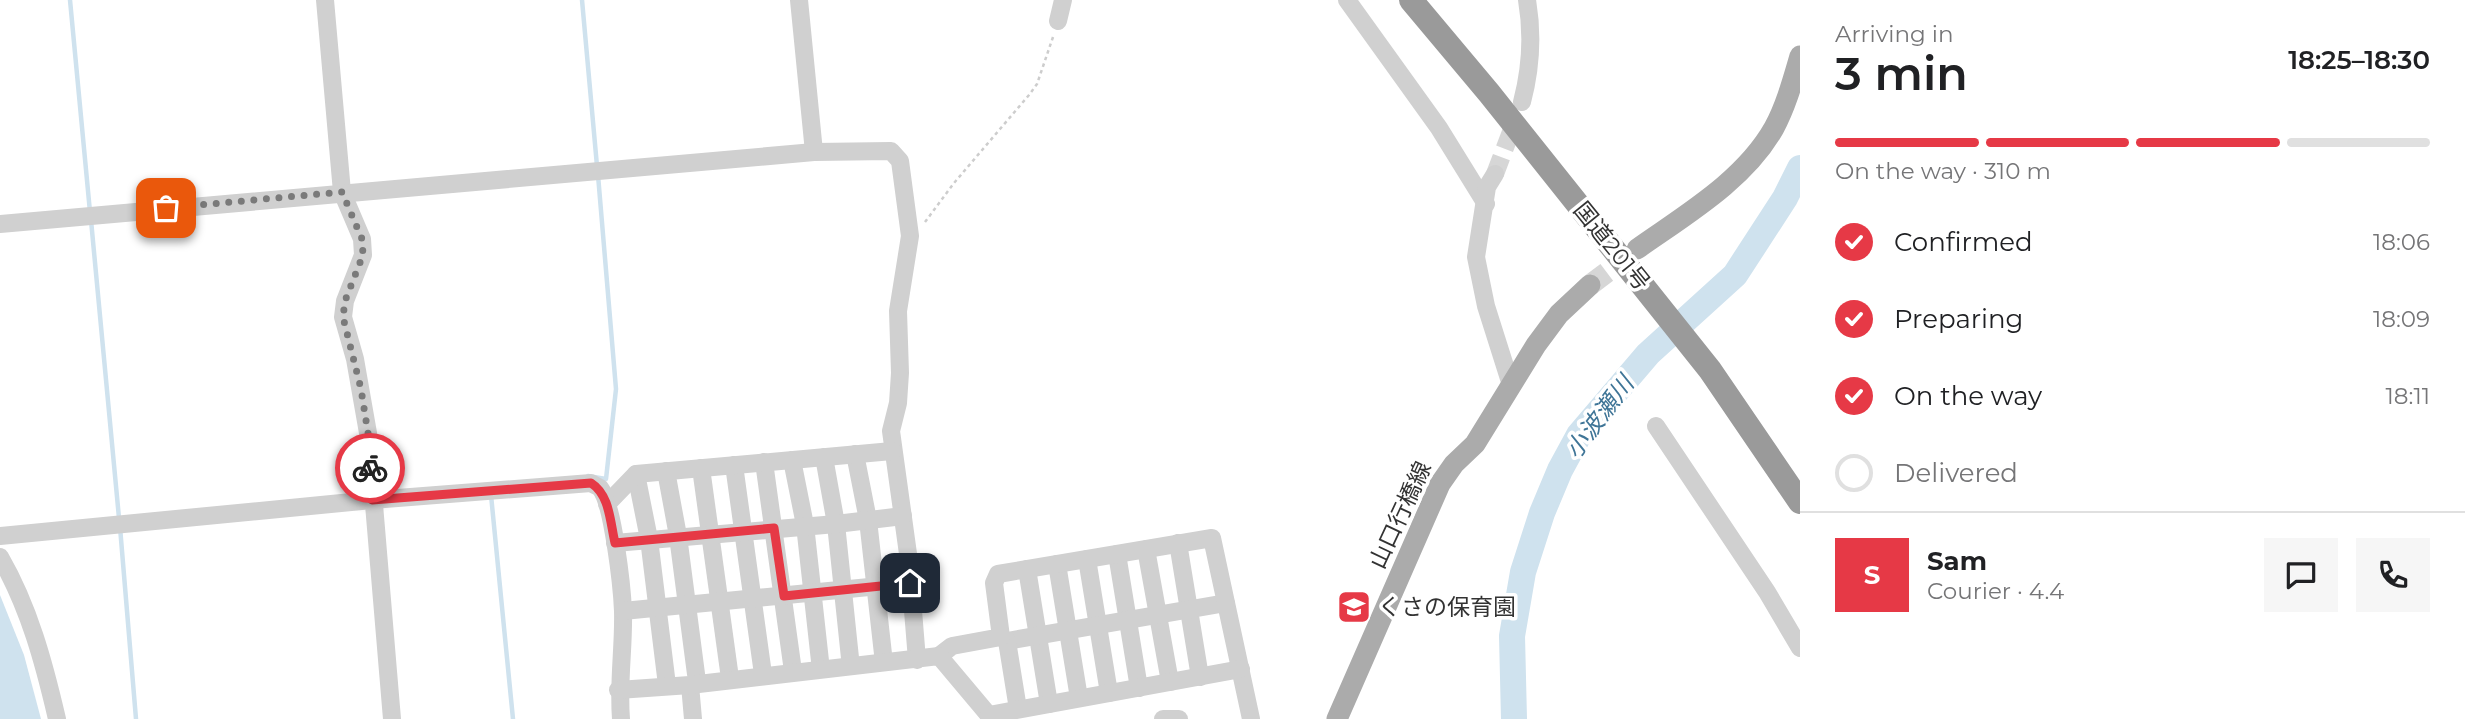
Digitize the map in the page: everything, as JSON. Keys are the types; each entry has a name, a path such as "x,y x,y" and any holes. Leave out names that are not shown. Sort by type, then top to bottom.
{"highway":[{"name":"国道201号","path":"1411,0 1640,280 1710,370 1800,502"}],"main road":[{"path":"1637,250 1745,166 1774,127 1792,85 1800,57"},
{"name":"山口行橋線","path":"1337,719 1440,484 1454,464 1475,444 1536,345 1559,314 1590,285"}],"street":[{"path":"325,0 342,192 362,239 363,255 345,301 343,317 355,359 368,433 392,719"},
{"path":"799,0 814,152"},
{"path":"1058,21 1063,0"},
{"path":"1347,0 1439,128 1486,204"},
{"path":"1522,102 1528,80 1532,41 1527,0"},
{"path":"0,224 814,152 891,151 900,161 910,236 898,311 900,373 898,403 891,431 910,583 912,656"},
{"path":"1495,174 1487,187 1476,257 1486,306 1511,385"},
{"path":"1656,426 1768,593 1800,648"},
{"path":"607,504 636,474 892,451"},
{"path":"855,454 868,520 883,654"},
{"path":"824,457 836,524 850,658"},
{"path":"792,460 805,526 820,661"},
{"path":"764,462 792,664"},
{"path":"734,465 762,667"},
{"path":"701,468 729,671"},
{"path":"666,471 687,605 693,719"},
{"path":"636,474 649,539 666,677"},
{"path":"0,536 372,500 591,483 600,489 607,504 615,543 623,611 618,690 621,719"},
{"path":"615,543 903,516"},
{"path":"1018,709 994,583 998,574 1212,538 1251,719"},
{"path":"1178,543 1200,677"},
{"path":"1146,549 1170,682"},
{"path":"1117,554 1139,688"},
{"path":"0,557 22,600 47,676 57,719"},
{"path":"1087,559 1109,693"},
{"path":"1057,564 1079,698"},
{"path":"1027,569 1049,704"},
{"path":"623,611 910,583"},
{"path":"641,680 666,677 693,680 729,671 883,654 939,656 952,646 1038,635 1226,603"},
{"path":"618,690 912,656"},
{"path":"939,656 990,717 1018,709 1241,669"},
{"path":"1163,719 1179,719"}],"path":[{"path":"910,236 921,228 954,183 1030,95 1037,84 1058,21"}],"water":[{"path":"0,595 24,655 41,719 0,719"}],"waterway":[{"path":"70,0 90,212"},
{"path":"582,0 597,166"},
{"name":"小波瀬川","path":"1514,719 1512,636 1523,572 1542,513 1560,470 1579,435 1648,354 1735,275 1785,198 1800,168"},
{"path":"588,476 606,479 616,389 598,175"},
{"path":"91,220 119,518"},
{"path":"491,495 513,719"},
{"path":"120,527 136,719"}],"tunnel":[{"path":"1495,174 1517,116"},
{"path":"1590,285 1635,251"}],"way so far":[{"path":"166,208 342,192 362,239 363,255 345,301 343,317 361,389 370,468"}],"place":[{"name":"くさの保育園","path":"1354,607"}],"route":[{"path":"370,468 372,500 591,483 600,489 607,504 615,543 774,528 784,596 910,583"}]}
